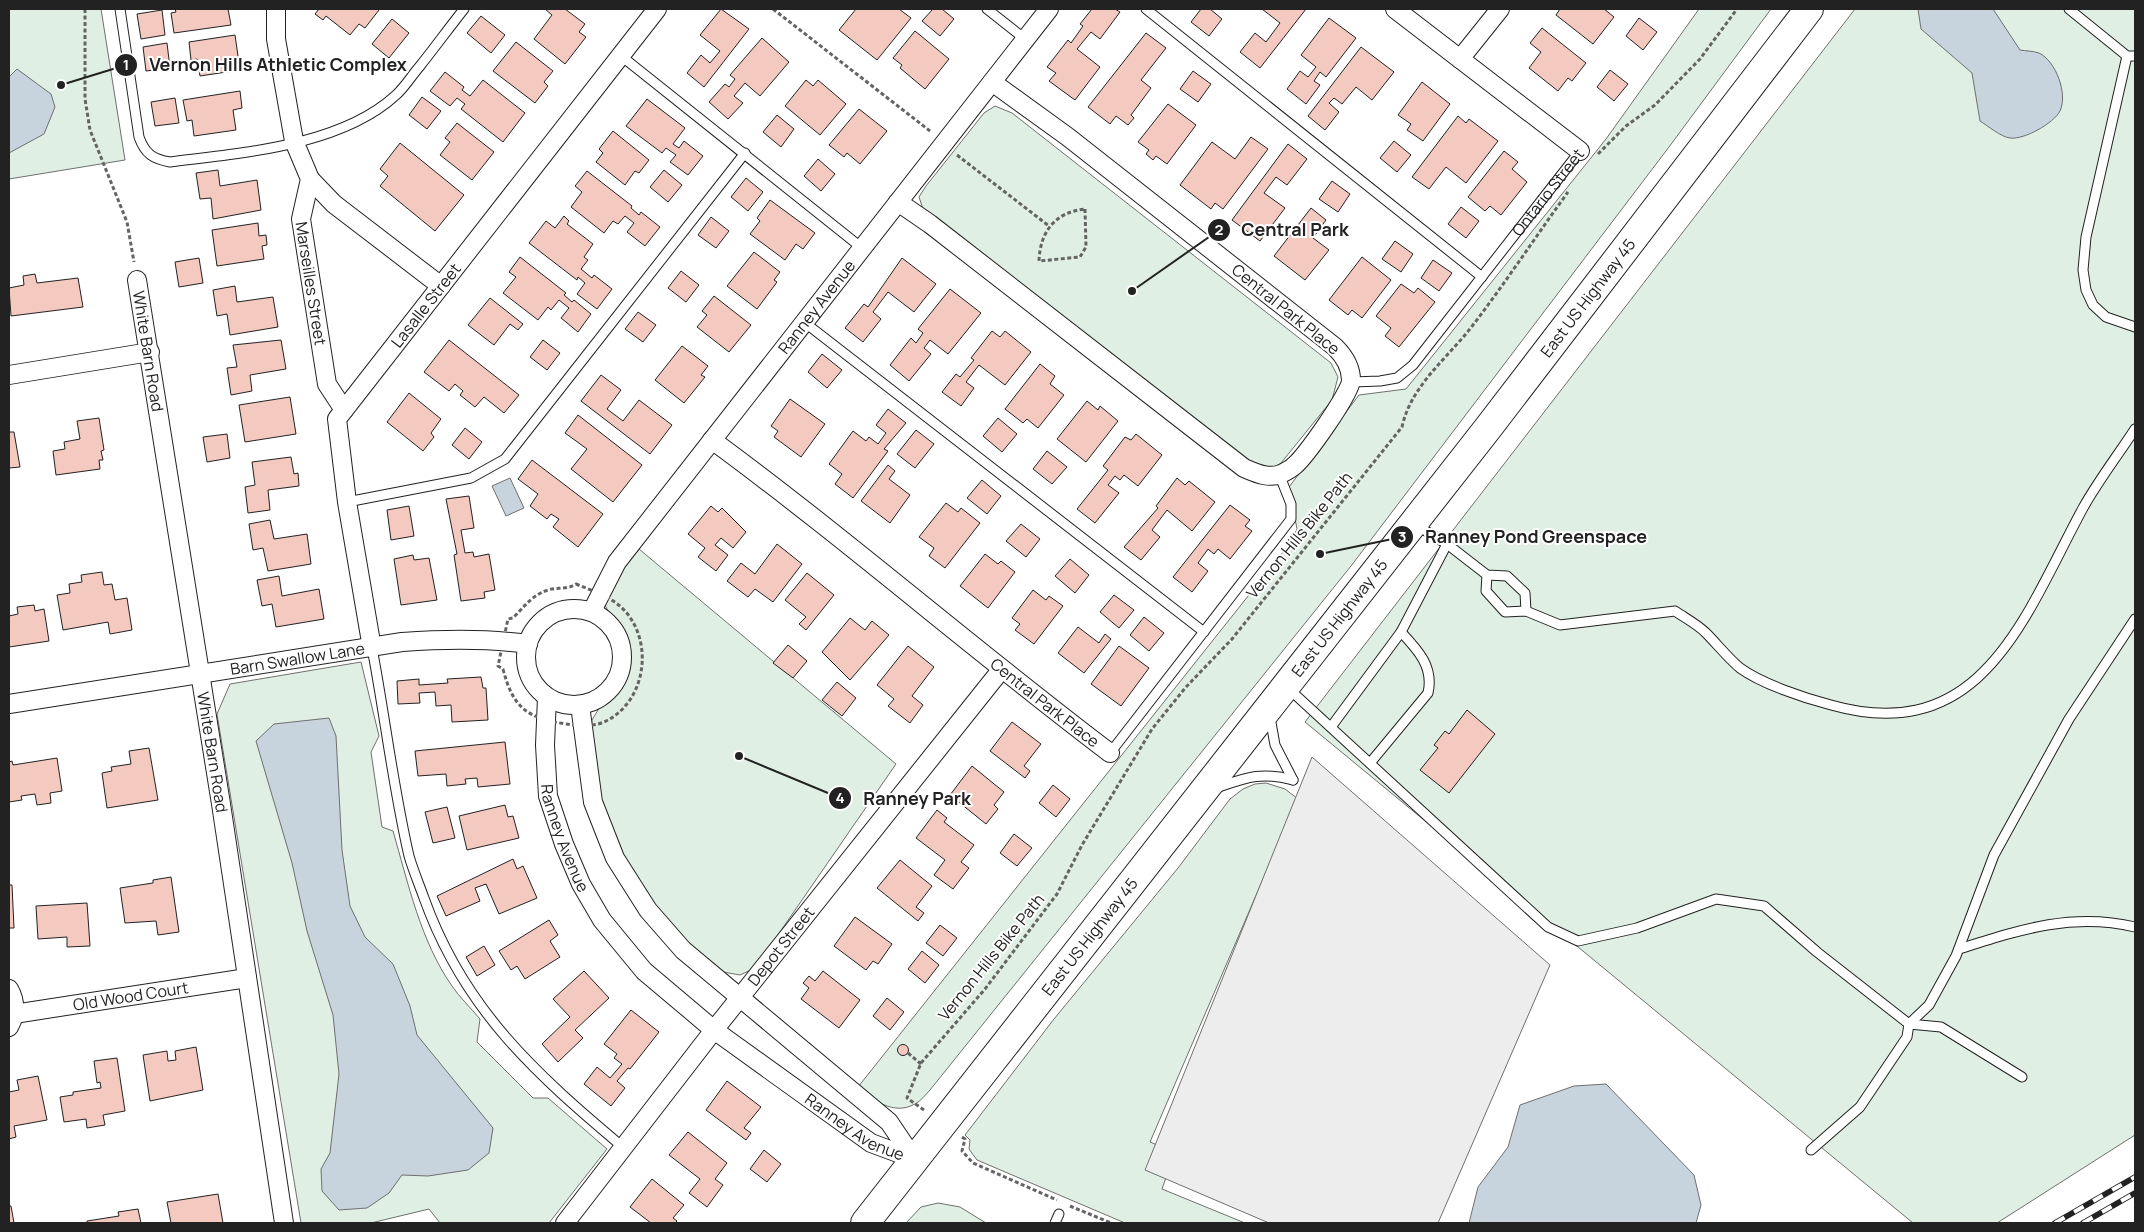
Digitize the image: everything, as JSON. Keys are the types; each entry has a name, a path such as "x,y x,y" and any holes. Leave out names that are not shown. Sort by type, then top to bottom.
{"main road":[{"name":"East US Highway 45","path":"865,1223 1413,523 1809,9"}],"street":[{"path":"276,9 276,39 294,142 310,179 334,204 441,286"},
{"name":"Lasalle Street","path":"372,648 347,502 337,419 657,9"},
{"name":"Ranney Avenue","path":"592,611 617,562 1049,9"},
{"name":"Ontario Street","path":"1395,9 1588,154"},
{"path":"1460,59 1500,9"},
{"name":"Central Park Place","path":"992,82 1068,137 1335,347 1350,367 1352,382"},
{"name":"Marseilles Street","path":"310,179 301,219 327,384 344,410"},
{"path":"898,202 930,224 1244,468 1262,476 1279,474 1294,466 1347,396 1352,382"},
{"name":"White Barn Road","path":"137,280 150,352 284,1223"},
{"path":"9,375 150,352"},
{"name":"Central Park Place","path":"712,440 765,479 1001,670 1110,753"},
{"path":"576,608 592,611 607,621 618,636 623,653 621,672 612,688 598,699 580,705 563,704 548,697 534,683 527,664 528,644 534,630 545,618 560,610 576,608"},
{"name":"Barn Swallow Lane","path":"9,704 372,648 444,639 505,641 528,644"},
{"name":"Depot Street","path":"565,1223 714,1030 1001,670"},
{"name":"Ranney Avenue","path":"548,697 546,721 548,796 564,844 581,884 602,920 644,972 714,1030 871,1143 914,1159"},
{"name":"Ranney Avenue","path":"580,705 593,802 615,858 648,910 683,950 889,1122 914,1159"},
{"name":"Old Wood Court","path":"9,989 14,1002 12,1021 247,978"}],"lane":[{"path":"120,9 140,137 144,151 155,159 170,162 270,149 319,137 383,106 398,94 464,9"},
{"path":"987,9 1025,39"},
{"path":"1146,9 1482,277"},
{"path":"2069,9 2131,56 2086,238 2083,270 2086,290 2093,305 2106,318 2135,327"},
{"path":"620,55 862,248"},
{"path":"347,502 471,478 505,458 744,153"},
{"name":"Ontario Street","path":"1352,382 1397,378 1413,365 1482,277 1588,154"},
{"path":"804,322 1204,632"},
{"path":"1487,575 1486,591 1505,612 1526,611 1560,625 1675,611 1704,631 1741,668 1796,696 1855,712 1896,715 1931,707 1965,689 1990,667 2014,633 2056,561 2084,506 2135,429"},
{"name":"Central Park Place","path":"1110,753 1291,519 1291,504 1279,474"},
{"path":"1413,523 1447,544 1487,575 1508,576 1525,593 1526,611"},
{"path":"1331,728 1401,632 1447,544"},
{"path":"1811,1150 1860,1107 1907,1037 1909,1024 1929,1004 1959,948 1994,855 2068,719 2135,619"},
{"path":"1370,763 1428,693 1431,681 1427,666 1420,652 1401,632"},
{"path":"372,648 410,857 432,919 456,970 472,996 495,1026 528,1063 558,1092 624,1148"},
{"path":"1201,793 1253,775 1266,775 1293,780 1276,745 1271,726 1278,696 1331,728 1548,927 1578,941 1637,928 1716,899 1764,906 1817,952 1909,1024 1941,1027 2022,1076"},
{"path":"1959,948 2011,933 2071,920 2108,921 2135,927"},
{"path":"1055,1223 1058,1214"}],"path":[{"path":"85,9 85,99 90,130 127,222 137,280"},
{"path":"773,9 1049,226"},
{"path":"1588,154 1655,105 1700,59 1737,9"},
{"name":"Vernon Hills Bike Path","path":"906,1098 921,1064 985,989 1057,894 1082,845 1152,729 1186,687 1232,639 1402,426 1405,412 1418,389 1473,325 1571,188"},
{"path":"1085,209 1086,247 1080,257 1038,261 1039,249 1049,226 1063,215 1085,209"},
{"path":"576,584 619,605 633,620 642,642 643,664 634,694 620,711 603,722 582,726 546,721 524,711 512,696 503,669 498,666 505,641 508,618 513,618 531,598 548,590 571,587 576,584"},
{"path":"908,1053 921,1064"},
{"path":"964,1140 962,1151 973,1163 1058,1200"},
{"path":"1066,1204 1111,1223"}],"green space":[{"path":"9,9 101,9 125,160 9,179"},
{"path":"1699,9 1771,9 1669,147 1351,566 930,1090 915,1104 899,1108 884,1105 864,1092 858,1087 1291,542 1297,529 1289,487 1359,395 1406,389 1606,139"},
{"path":"1855,9 2135,9 2135,1135 1997,1223 1913,1223 1305,722"},
{"path":"995,106 1012,113 1331,363 1338,377 1332,400 1281,463 1271,470 1258,469 923,209 919,197 926,186 984,113"},
{"path":"639,549 896,764 755,968 740,975 723,972 699,955 634,883 602,816 590,748 592,720 601,705 625,681 628,656 627,638 611,617 605,605 609,587"},
{"path":"361,662 379,736 371,752 382,827 393,831 416,912 441,969 458,995 480,1019 477,1042 533,1098 548,1098 607,1149 549,1223 440,1223 429,1209 371,1223 301,1223 217,714 230,684"},
{"path":"1266,783 1285,789 1307,806 1291,814 1150,1142 1164,1148 1169,1169 1162,1189 1245,1223 1125,1223 977,1160 969,1149 970,1140 965,1135 1054,1019 1178,868 1230,799 1243,789 1255,784"},
{"path":"938,1203 960,1207 986,1223 906,1223 921,1207"}],"shaded area":[{"path":"1918,9 1993,9 2020,50 2039,53 2051,63 2061,87 2062,104 2057,116 2038,130 2016,138 2003,136 1980,121 1972,73 1921,29"},
{"path":"17,69 51,94 55,107 44,134 9,153 9,77"},
{"path":"510,478 524,508 506,516 492,486"},
{"path":"329,718 336,736 342,850 350,906 365,937 393,964 410,1006 417,1035 493,1128 489,1153 468,1170 428,1176 402,1175 389,1193 367,1208 339,1210 322,1191 321,1169 330,1153 339,1074 333,1015 307,931 292,863 256,741 274,724"},
{"path":"1312,757 1550,965 1438,1223 1269,1223 1145,1170"},
{"path":"1606,1084 1694,1175 1701,1205 1696,1223 1469,1223 1478,1187 1508,1147 1520,1105 1574,1086"}],"building":[{"path":"175,9 228,9 231,25 174,33 171,13 176,12"},
{"path":"319,9 379,10 365,28 359,24 350,35 326,16 323,20 315,14"},
{"path":"545,9 565,9 585,24 579,32 586,37 565,64 534,39 552,15"},
{"path":"721,9 749,29 704,87 687,73 701,55 710,63 720,51 700,35"},
{"path":"856,9 899,9 911,18 877,60 839,30"},
{"path":"933,9 942,9 954,19 940,36 922,21"},
{"path":"1092,9 1115,9 1120,12 1100,39 1091,32 1077,49 1100,67 1075,100 1049,81 1056,73 1047,67 1068,40 1071,43 1083,26 1080,24"},
{"path":"1201,9 1210,9 1222,19 1209,36 1191,22"},
{"path":"1262,9 1306,9 1260,68 1240,52 1255,33 1266,42 1280,23"},
{"path":"1560,9 1604,9 1614,17 1593,44 1556,15"},
{"path":"162,10 165,35 141,39 137,14"},
{"path":"481,16 505,35 491,53 467,33"},
{"path":"1329,18 1356,38 1326,77 1320,72 1314,81 1320,85 1306,104 1287,89 1300,71 1308,77 1316,67 1301,55"},
{"path":"1639,18 1657,32 1643,50 1626,36"},
{"path":"392,19 409,33 389,58 372,44"},
{"path":"1542,28 1586,63 1572,81 1568,78 1558,91 1529,68 1541,52 1530,43"},
{"path":"915,31 949,59 925,89 900,68 902,65 893,58"},
{"path":"1146,33 1166,48 1141,80 1151,88 1131,115 1134,118 1128,125 1116,116 1110,124 1088,107"},
{"path":"235,35 240,70 200,76 197,59 191,60 189,42"},
{"path":"762,38 789,62 760,96 745,83 734,96 743,103 728,119 709,102 725,84 729,87 735,79 730,75"},
{"path":"516,42 553,71 544,82 548,86 535,103 493,71"},
{"path":"167,43 170,68 146,71 143,47"},
{"path":"1361,47 1394,72 1372,100 1356,87 1342,104 1334,98 1329,103 1339,112 1325,130 1308,116"},
{"path":"1610,70 1628,84 1614,101 1597,87"},
{"path":"1193,71 1211,84 1198,102 1180,89"},
{"path":"445,72 464,87 462,90 470,96 483,80 525,113 503,142 461,109 465,104 457,98 450,106 430,91"},
{"path":"806,80 813,86 818,80 846,104 820,135 785,106"},
{"path":"1422,82 1450,104 1423,141 1407,130 1411,124 1398,115"},
{"path":"240,91 242,108 233,110 236,130 194,136 192,120 187,121 183,100"},
{"path":"422,97 441,111 427,129 409,115"},
{"path":"175,98 179,123 155,126 151,102"},
{"path":"647,99 685,128 673,144 679,148 684,141 703,156 688,175 670,162 676,155 666,148 662,153 626,126"},
{"path":"1168,104 1196,125 1167,164 1156,156 1153,160 1146,154 1149,150 1138,142"},
{"path":"859,109 887,131 860,164 847,153 844,157 829,145"},
{"path":"777,115 794,129 781,147 763,132"},
{"path":"1458,116 1466,123 1469,119 1498,141 1466,183 1446,167 1429,189 1412,177"},
{"path":"457,123 494,152 472,180 440,155 450,142 445,138"},
{"path":"613,131 649,160 639,173 635,171 625,185 596,162 603,153 599,149"},
{"path":"1251,137 1268,149 1223,209 1215,203 1211,209 1180,185 1212,142 1235,159"},
{"path":"1394,141 1411,155 1397,172 1380,158"},
{"path":"400,143 464,195 435,231 380,186 388,176 380,169"},
{"path":"1288,144 1307,159 1287,185 1276,177 1264,193 1285,208 1260,241 1232,220"},
{"path":"1504,151 1518,162 1512,169 1527,182 1501,215 1490,206 1485,211 1468,197"},
{"path":"818,159 835,174 821,191 804,176"},
{"path":"218,170 220,186 257,180 261,210 213,219 211,198 200,199 196,173"},
{"path":"664,170 682,185 668,202 650,187"},
{"path":"587,171 632,206 631,208 639,215 641,212 660,227 645,246 627,232 634,223 625,216 618,224 613,221 604,233 571,207 582,192 575,186"},
{"path":"746,178 763,192 748,211 731,197"},
{"path":"1332,181 1350,194 1338,212 1319,199"},
{"path":"770,200 815,233 803,249 796,244 785,260 750,234 760,221 757,218"},
{"path":"1461,207 1479,221 1466,238 1448,224"},
{"path":"1311,208 1326,220 1313,238 1329,250 1305,280 1274,256"},
{"path":"564,216 569,221 567,224 593,244 584,257 588,260 581,269 592,278 594,275 612,289 597,309 577,294 585,283 578,277 577,280 529,243 546,221 555,228"},
{"path":"711,217 729,231 716,248 698,235"},
{"path":"258,223 259,236 266,235 267,245 262,246 264,259 217,266 212,230"},
{"path":"1395,241 1413,254 1401,272 1382,259"},
{"path":"754,252 780,272 774,280 777,282 757,309 727,286"},
{"path":"520,257 566,293 564,295 572,302 574,300 591,314 578,332 561,318 569,308 559,300 551,310 548,307 538,320 503,293 516,277 509,272"},
{"path":"1362,257 1391,280 1362,318 1352,310 1348,315 1329,300"},
{"path":"199,258 203,283 179,287 175,262"},
{"path":"902,258 936,284 914,312 888,292 873,312 881,319 863,342 845,328 864,304 868,307"},
{"path":"1433,260 1452,273 1439,291 1421,278"},
{"path":"681,271 699,285 686,302 668,288"},
{"path":"35,274 37,283 78,278 83,307 11,316 9,288 24,285 23,276"},
{"path":"1401,284 1414,293 1418,288 1435,302 1399,347 1385,336 1391,328 1376,316"},
{"path":"235,286 237,302 273,297 278,327 230,335 227,314 217,316 213,290"},
{"path":"950,289 981,313 948,354 930,340 924,348 931,354 909,381 890,365 911,338 916,343 923,333 918,329"},
{"path":"714,296 751,325 729,352 697,327 707,315 702,311"},
{"path":"490,298 523,324 518,330 510,324 494,345 468,325"},
{"path":"638,312 656,325 643,342 625,329"},
{"path":"992,331 1000,337 1005,331 1031,352 1005,385 979,365 966,382 974,388 961,406 942,392 956,374 960,377 974,360 971,358"},
{"path":"281,340 286,369 250,375 252,391 231,395 227,368 237,367 233,345"},
{"path":"449,340 519,395 504,413 484,397 475,407 460,395 463,391 455,384 449,391 424,372"},
{"path":"543,340 560,353 547,370 530,357"},
{"path":"682,346 708,366 701,375 705,377 684,403 655,380"},
{"path":"822,354 842,370 827,388 808,372"},
{"path":"1040,364 1055,376 1050,384 1064,395 1038,428 1027,419 1023,423 1005,409"},
{"path":"601,375 621,390 607,409 623,421 639,400 672,425 650,454 581,401"},
{"path":"409,393 441,419 431,433 434,437 423,451 387,422"},
{"path":"290,397 296,434 245,442 239,405"},
{"path":"790,399 825,424 801,457 774,437 778,431 771,426"},
{"path":"1087,401 1098,410 1100,406 1118,421 1086,462 1057,439"},
{"path":"888,409 906,423 884,449 888,451 853,498 835,484 842,474 829,464 853,431 866,441 869,437 878,444 886,433 876,425"},
{"path":"578,415 642,465 613,502 571,469 587,449 565,433"},
{"path":"99,418 104,450 101,451 103,460 99,460 100,469 56,475 53,451 65,449 64,442 80,439 77,421"},
{"path":"998,418 1017,434 1002,452 983,436"},
{"path":"465,428 482,442 469,459 452,445"},
{"path":"916,430 934,444 915,468 897,454"},
{"path":"9,432 14,432 20,467 9,468"},
{"path":"227,434 230,458 207,462 203,437"},
{"path":"1136,434 1162,455 1138,486 1124,475 1120,480 1115,476 1108,485 1119,493 1095,523 1077,509 1108,470 1103,466 1125,437 1131,440"},
{"path":"1047,451 1067,467 1052,484 1033,469"},
{"path":"291,457 294,474 298,473 299,486 268,490 270,510 248,513 245,487 255,485 252,462"},
{"path":"532,460 603,514 578,547 553,527 559,519 551,514 547,519 530,506 538,494 518,479"},
{"path":"888,465 895,471 889,479 910,495 890,523 861,501"},
{"path":"1177,478 1185,485 1189,481 1215,502 1192,531 1167,510 1152,530 1160,537 1141,560 1124,547 1158,508 1156,506"},
{"path":"982,480 1001,496 987,514 967,498"},
{"path":"469,496 474,528 461,530 465,553 473,552 474,557 489,554 495,590 484,592 485,598 461,601 454,555 457,554 446,499"},
{"path":"946,503 958,512 961,508 980,523 945,568 929,556 934,548 919,537"},
{"path":"1230,505 1250,520 1245,526 1252,531 1230,559 1218,549 1214,554 1208,549 1198,563 1208,571 1192,592 1173,577"},
{"path":"409,506 414,536 391,540 387,510"},
{"path":"711,506 718,512 722,508 746,532 733,548 721,538 715,545 728,555 716,571 698,557 705,548 688,534"},
{"path":"270,520 274,539 307,534 311,564 268,571 263,548 253,550 249,524"},
{"path":"1021,524 1040,539 1026,557 1006,541"},
{"path":"777,544 802,564 773,602 755,589 748,597 727,581 741,563 755,574"},
{"path":"985,554 998,564 1001,561 1015,572 988,608 960,586"},
{"path":"413,555 414,560 429,558 437,600 401,605 394,559"},
{"path":"1070,559 1089,575 1075,593 1055,576"},
{"path":"102,572 104,585 112,584 115,600 127,598 132,630 110,634 108,622 63,630 57,595 70,593 69,584 82,582 81,575"},
{"path":"807,573 834,595 806,630 799,624 806,617 785,600"},
{"path":"279,576 282,596 319,589 324,619 276,627 272,604 262,606 257,580"},
{"path":"1033,590 1046,600 1049,596 1063,606 1034,644 1015,630 1020,624 1012,618"},
{"path":"1114,595 1134,610 1119,628 1100,612"},
{"path":"34,605 35,611 44,609 49,641 9,647 9,616 18,614 17,607"},
{"path":"1144,617 1164,633 1149,651 1130,635"},
{"path":"850,618 865,630 872,621 889,635 850,680 822,652"},
{"path":"1078,627 1099,643 1105,634 1111,639 1084,673 1058,653"},
{"path":"788,645 807,661 793,678 773,663"},
{"path":"908,646 934,667 912,696 923,705 910,723 888,706 894,699 877,685"},
{"path":"1119,646 1149,668 1121,706 1091,684"},
{"path":"481,677 483,688 486,688 488,720 452,722 451,705 436,706 435,692 419,693 420,703 398,704 397,681 419,679 419,685 448,683 447,679"},
{"path":"837,682 856,698 842,716 822,700"},
{"path":"1467,710 1495,734 1449,793 1420,770 1438,748 1434,745 1445,731 1449,734"},
{"path":"1012,722 1041,744 1024,766 1030,771 1025,778 990,751"},
{"path":"505,742 510,784 478,787 477,778 465,779 466,784 447,786 446,774 418,776 415,751"},
{"path":"149,748 158,800 107,808 102,773 112,771 111,767 131,764 129,751"},
{"path":"57,758 62,791 50,793 51,803 37,805 35,794 21,796 22,800 9,802 9,762 12,761 13,765"},
{"path":"972,766 1004,792 994,805 998,809 986,824 950,795"},
{"path":"1053,785 1070,799 1056,817 1039,803"},
{"path":"505,805 508,817 513,816 519,838 467,850 459,816"},
{"path":"447,807 455,838 433,843 425,812"},
{"path":"937,810 947,818 944,822 974,845 961,862 969,868 953,889 934,875 945,860 916,838"},
{"path":"1014,834 1032,848 1017,866 1000,853"},
{"path":"513,859 517,869 523,866 537,898 499,914 486,884 475,888 480,901 446,916 437,896"},
{"path":"900,860 932,886 916,907 924,913 918,921 877,888"},
{"path":"171,877 179,932 158,935 156,921 125,923 120,888 153,883 153,880"},
{"path":"9,885 12,885 14,928 9,928"},
{"path":"87,903 90,946 67,947 67,937 38,939 36,906"},
{"path":"855,917 892,944 878,964 873,961 866,970 834,946"},
{"path":"549,920 558,935 550,941 560,957 525,979 517,966 511,970 499,951"},
{"path":"940,925 957,938 943,956 926,943"},
{"path":"484,946 495,965 477,976 466,957"},
{"path":"922,951 939,965 925,983 908,969"},
{"path":"584,971 609,998 575,1030 583,1038 558,1062 542,1044 570,1017 553,999"},
{"path":"823,971 860,1000 839,1028 801,999 809,988 803,983 809,976 815,981"},
{"path":"887,998 904,1012 890,1030 873,1016"},
{"path":"631,1010 659,1032 630,1069 628,1068 617,1081 625,1088 611,1106 584,1084 597,1067 610,1078 622,1064 614,1058 617,1054 604,1044"},
{"path":"901,1045 905,1045 908,1050 907,1054 901,1055 898,1052 898,1048"},
{"path":"196,1047 203,1090 150,1101 143,1055 167,1051 168,1061 176,1060 175,1051"},
{"path":"117,1058 125,1111 103,1115 105,1125 87,1128 86,1119 64,1122 60,1097 73,1095 73,1092 101,1088 100,1082 97,1083 94,1061"},
{"path":"38,1076 47,1120 14,1126 16,1137 9,1139 9,1092 19,1090 17,1080"},
{"path":"727,1081 761,1107 744,1128 751,1133 746,1140 706,1110"},
{"path":"688,1132 727,1163 715,1179 723,1185 707,1207 689,1193 700,1179 669,1155"},
{"path":"764,1150 781,1164 767,1182 750,1169"},
{"path":"652,1179 684,1205 673,1218 677,1221 675,1223 651,1223 630,1207"},
{"path":"218,1194 223,1223 171,1223 167,1202"},
{"path":"9,1206 11,1206 14,1223 9,1223"},
{"path":"138,1209 141,1223 87,1223 87,1221 119,1216 118,1212"}],"railway":[{"path":"2055,1223 2135,1177"},
{"path":"2083,1223 2135,1193"}],"place":[{"name":"Vernon Hills Athletic Complex","path":"61,85"},
{"name":"Central Park","path":"1132,291"},
{"name":"Ranney Pond Greenspace","path":"1320,554"},
{"name":"Ranney Park","path":"739,756"}]}
